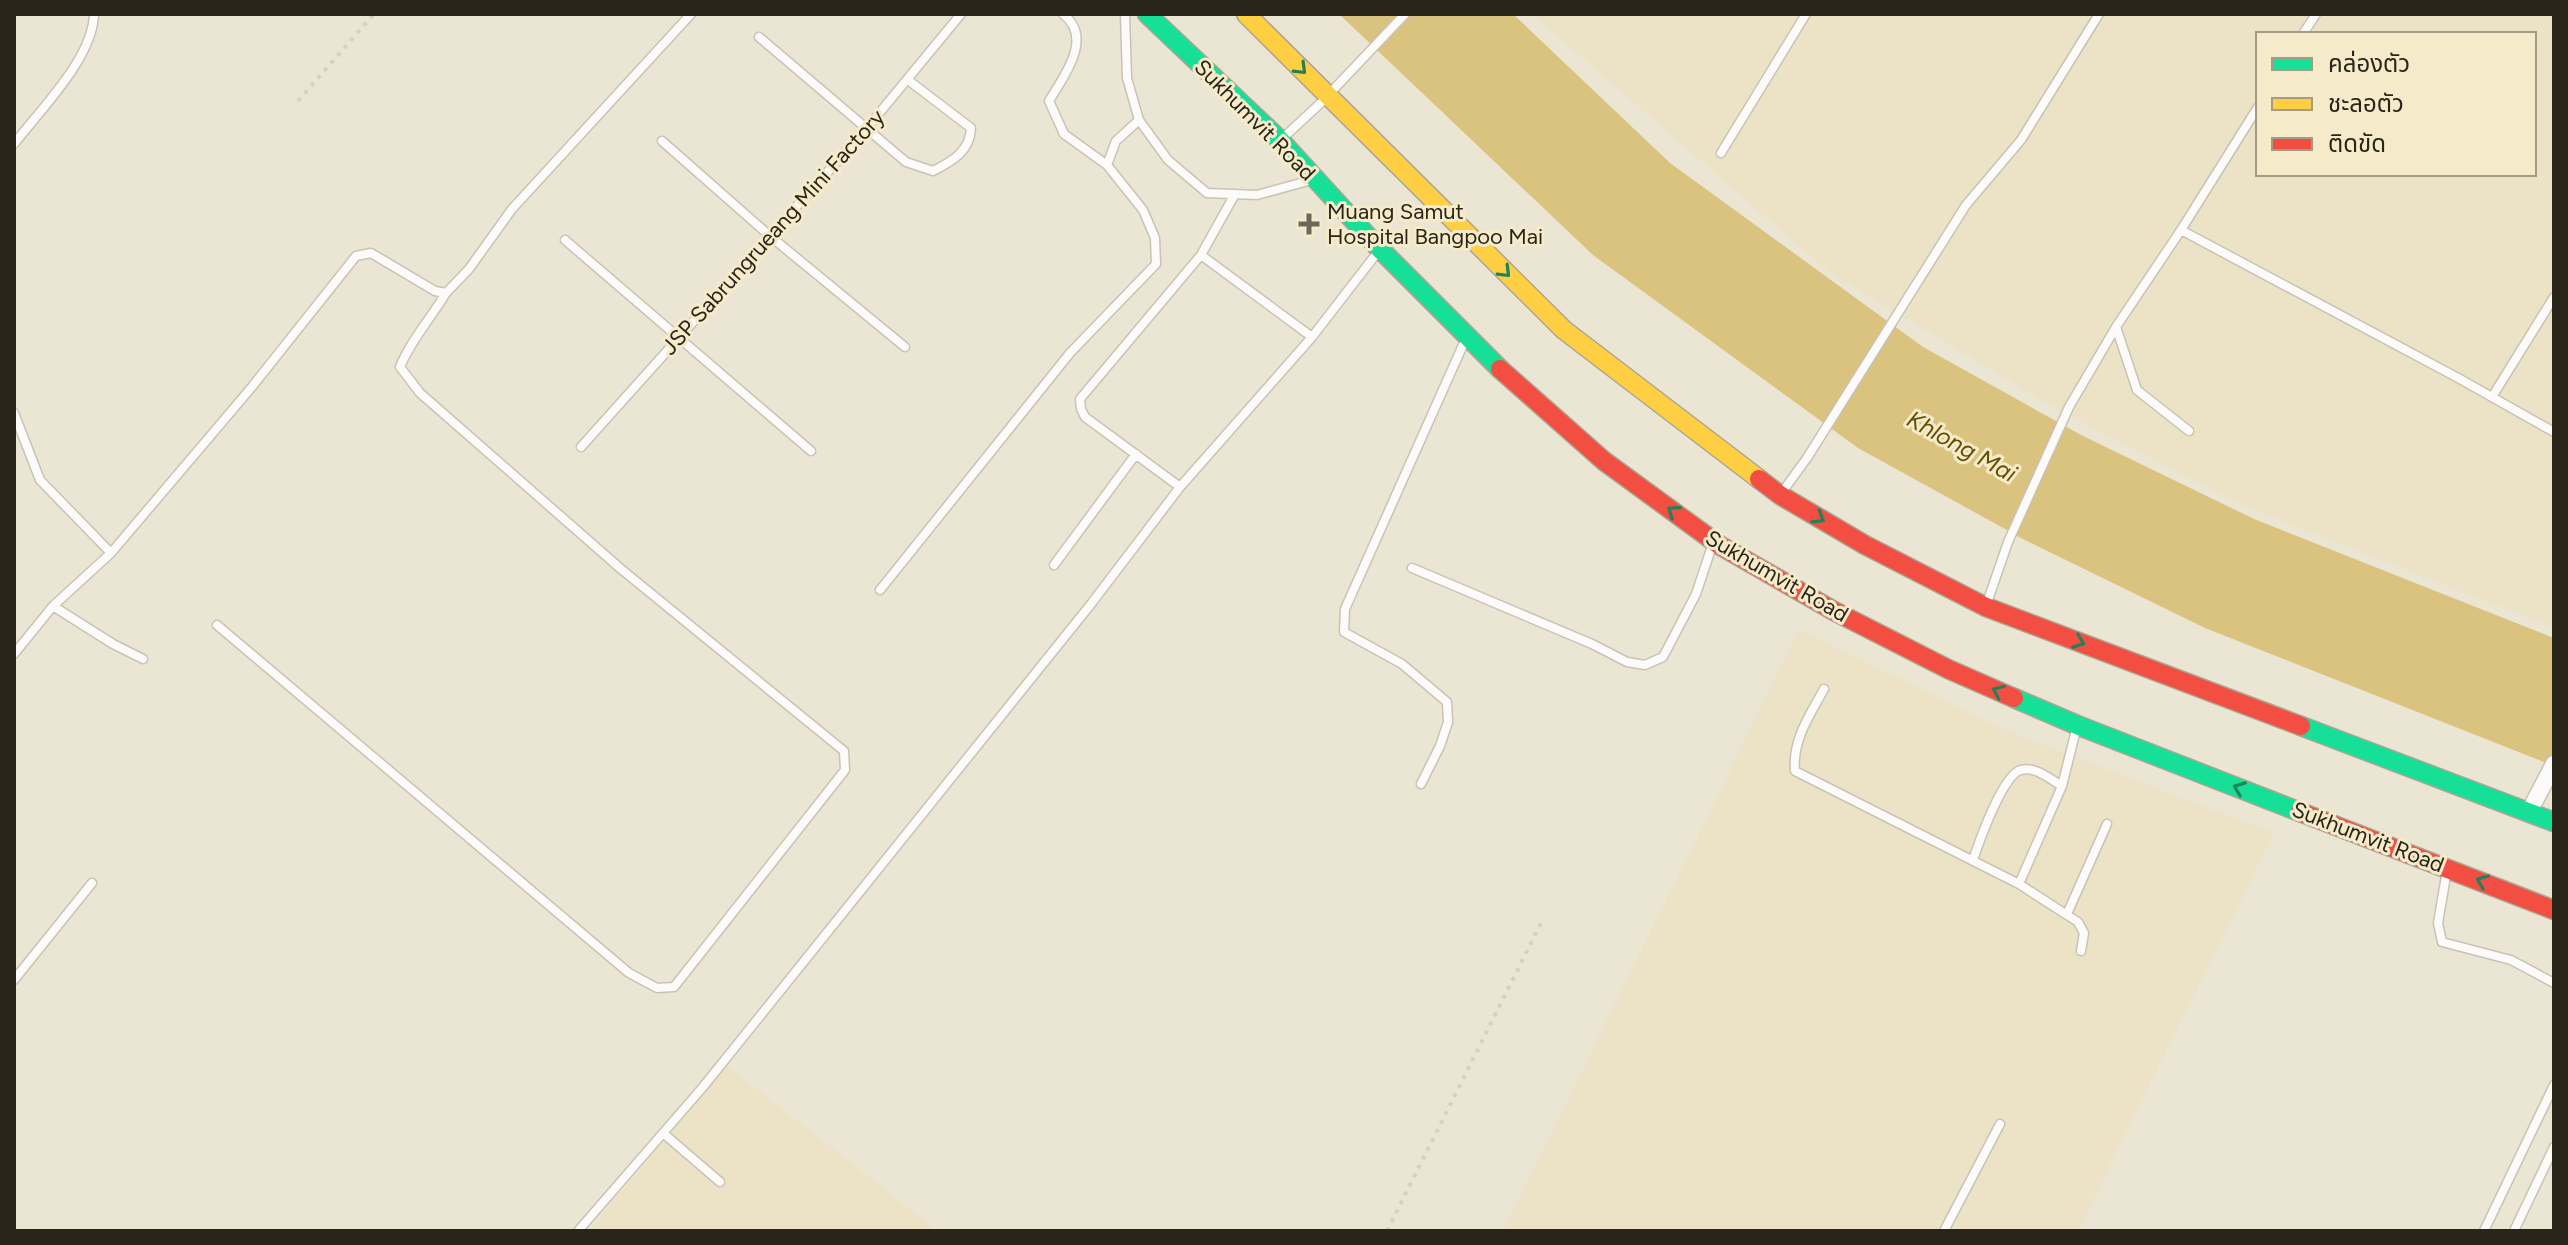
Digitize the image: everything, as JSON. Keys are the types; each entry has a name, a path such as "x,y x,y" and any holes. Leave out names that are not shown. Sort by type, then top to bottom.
{"highway":[{"name":"Sukhumvit Road","path":"1147,14 1280,140 1380,249 1467,337 1604,461 1714,541 1834,611 1948,669 2077,725 2554,910"},
{"path":"1246,14 1564,330 1780,495 1865,545 1986,607 2554,822"}],"street":[{"path":"2529,812 2554,764"}],"lane":[{"path":"14,144 74,66 93,31 94,14"},
{"path":"217,625 629,973 657,988 674,987 845,770 844,751 621,569 420,393 400,367 409,347 446,293 469,269 512,209 691,14"},
{"name":"JSP Sabrungrueang Mini Factory","path":"581,447 867,128 961,14"},
{"path":"880,590 1070,353 1156,264 1155,238 1143,210 1107,165 1064,134 1049,101 1070,66 1078,43 1071,20 1063,14"},
{"path":"1125,14 1127,78 1139,120 1168,160 1207,193 1257,195 1315,179"},
{"path":"1280,140 1328,96 1405,14"},
{"path":"1721,153 1806,14"},
{"path":"1780,495 1807,458 1966,205 2021,140 2099,14"},
{"path":"2304,32 2316,14"},
{"path":"759,37 906,162 933,171 952,162 970,141 971,128 908,80"},
{"path":"1986,607 2008,542 2069,407 2116,327 2256,110"},
{"path":"1107,165 1116,141 1139,120"},
{"path":"662,141 770,236 905,347"},
{"path":"1180,487 1085,417 1080,399 1201,255 1235,194"},
{"path":"2181,230 2554,432"},
{"path":"565,240 811,451"},
{"path":"578,1231 713,1075 1091,604 1180,487 1312,337 1380,249"},
{"path":"14,654 53,606 111,553 251,388 356,256 371,253 435,291 446,293"},
{"path":"1201,255 1312,337"},
{"path":"2492,397 2554,297"},
{"path":"2116,327 2137,390 2189,431"},
{"path":"1421,784 1448,722 1447,702 1402,664 1344,632 1345,609 1467,337"},
{"path":"14,413 40,480 111,553"},
{"path":"1054,565 1136,454"},
{"path":"1412,568 1592,644 1627,662 1645,665 1663,657 1696,594 1714,541"},
{"path":"53,606 143,659"},
{"path":"1824,689 1800,734 1793,756 1795,771 2019,884 2067,914 2078,922 2084,933 2081,951"},
{"path":"2019,884 2062,786 2077,725"},
{"path":"1973,860 1985,824 2008,781 2017,771 2040,772 2062,786"},
{"path":"2067,914 2107,824"},
{"path":"2447,867 2438,923 2442,942 2511,960 2554,983"},
{"path":"14,980 92,883"},
{"path":"2484,1231 2554,1085"},
{"path":"1944,1231 2000,1124"},
{"path":"663,1133 720,1182"},
{"path":"2514,1231 2554,1147"}],"path":[{"path":"298,101 374,14"},
{"path":"1387,1231 1541,923"}],"shaded area":[{"path":"1532,14 2554,14 2554,628 2234,502 2048,404 1829,272"},
{"path":"1799,630 2010,732 2274,833 2078,1231 1503,1231"},
{"path":"727,1066 938,1231 589,1231"}],"water":[{"name":"Khlong Mai","path":"1339,14 1513,14 1670,163 1923,347 2081,435 2254,519 2554,638 2554,766 2205,628 2025,540 1858,448 1593,255"}],"traffic: fast":[{"path":"1147,14 1280,140 1375,244 1500,369"},
{"path":"2014,698 2300,812"},
{"path":"2301,726 2554,822"}],"traffic: slow":[{"path":"1246,14 1564,330 1759,479"}],"traffic: jam":[{"path":"1500,369 1604,461 1719,545 1834,611 1948,669 2014,698"},
{"path":"1759,479 1780,495 1865,545 1986,607 2301,726"},
{"path":"2300,812 2554,910"}],"place":[{"name":"Muang Samut Hospital Bangpoo Mai","path":"1309,224"}]}
